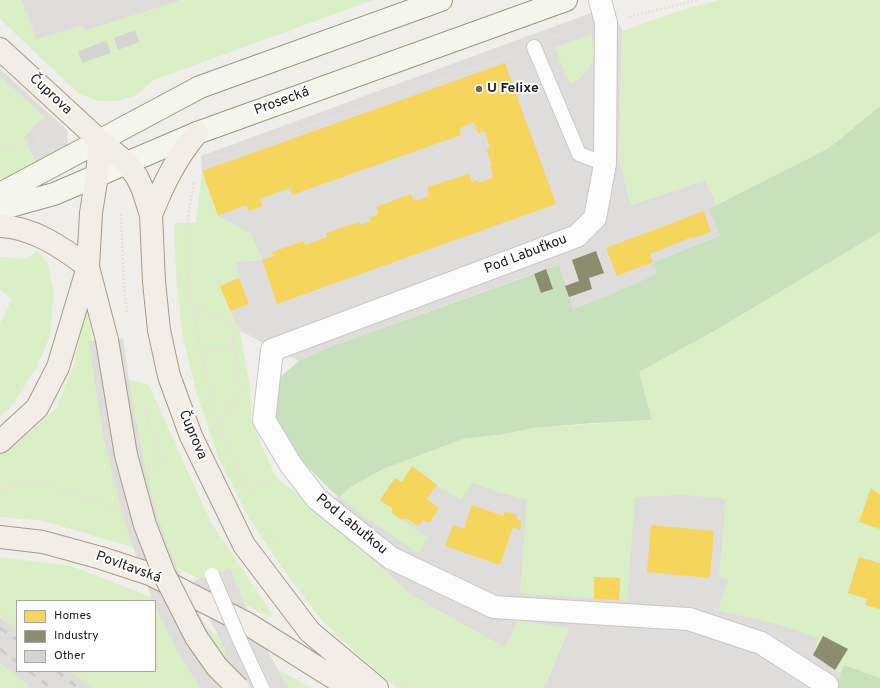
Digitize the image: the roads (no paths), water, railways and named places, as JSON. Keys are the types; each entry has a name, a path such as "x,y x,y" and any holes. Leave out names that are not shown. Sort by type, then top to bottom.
{"main road":[{"path":"0,194 200,87 441,0"},
{"name":"Prosecká","path":"0,209 54,194 197,133 566,0"},
{"name":"Čuprova","path":"0,49 100,141 127,163 137,178 143,190 151,215 154,282 159,330 169,376 191,436 244,545 310,632 377,688"},
{"path":"151,215 161,189 182,151 197,133"},
{"path":"0,442 37,408 58,367 88,267 91,213 97,175 100,141"},
{"path":"0,226 21,230 36,235 71,254 88,267 107,340 126,455 145,525 164,574 196,637 217,667 238,688"},
{"name":"Povltavská","path":"0,537 43,542 101,558 150,574 248,624"},
{"path":"248,624 330,688"},
{"path":"248,624 350,688"}],"street":[{"name":"Pod Labuťkou","path":"600,0 606,23 605,164 596,218 577,236 272,350 264,420 291,465 317,499 391,558 494,607 689,619 760,643 827,685"}],"lane":[{"path":"534,47 579,154 605,164"},
{"path":"212,575 262,688"}],"railway":[{"path":"0,628 16,639"},
{"path":"0,649 16,661"},
{"path":"30,672 51,688"},
{"path":"58,672 78,688"}],"place":[{"name":"U Felixe","path":"479,89"}]}
